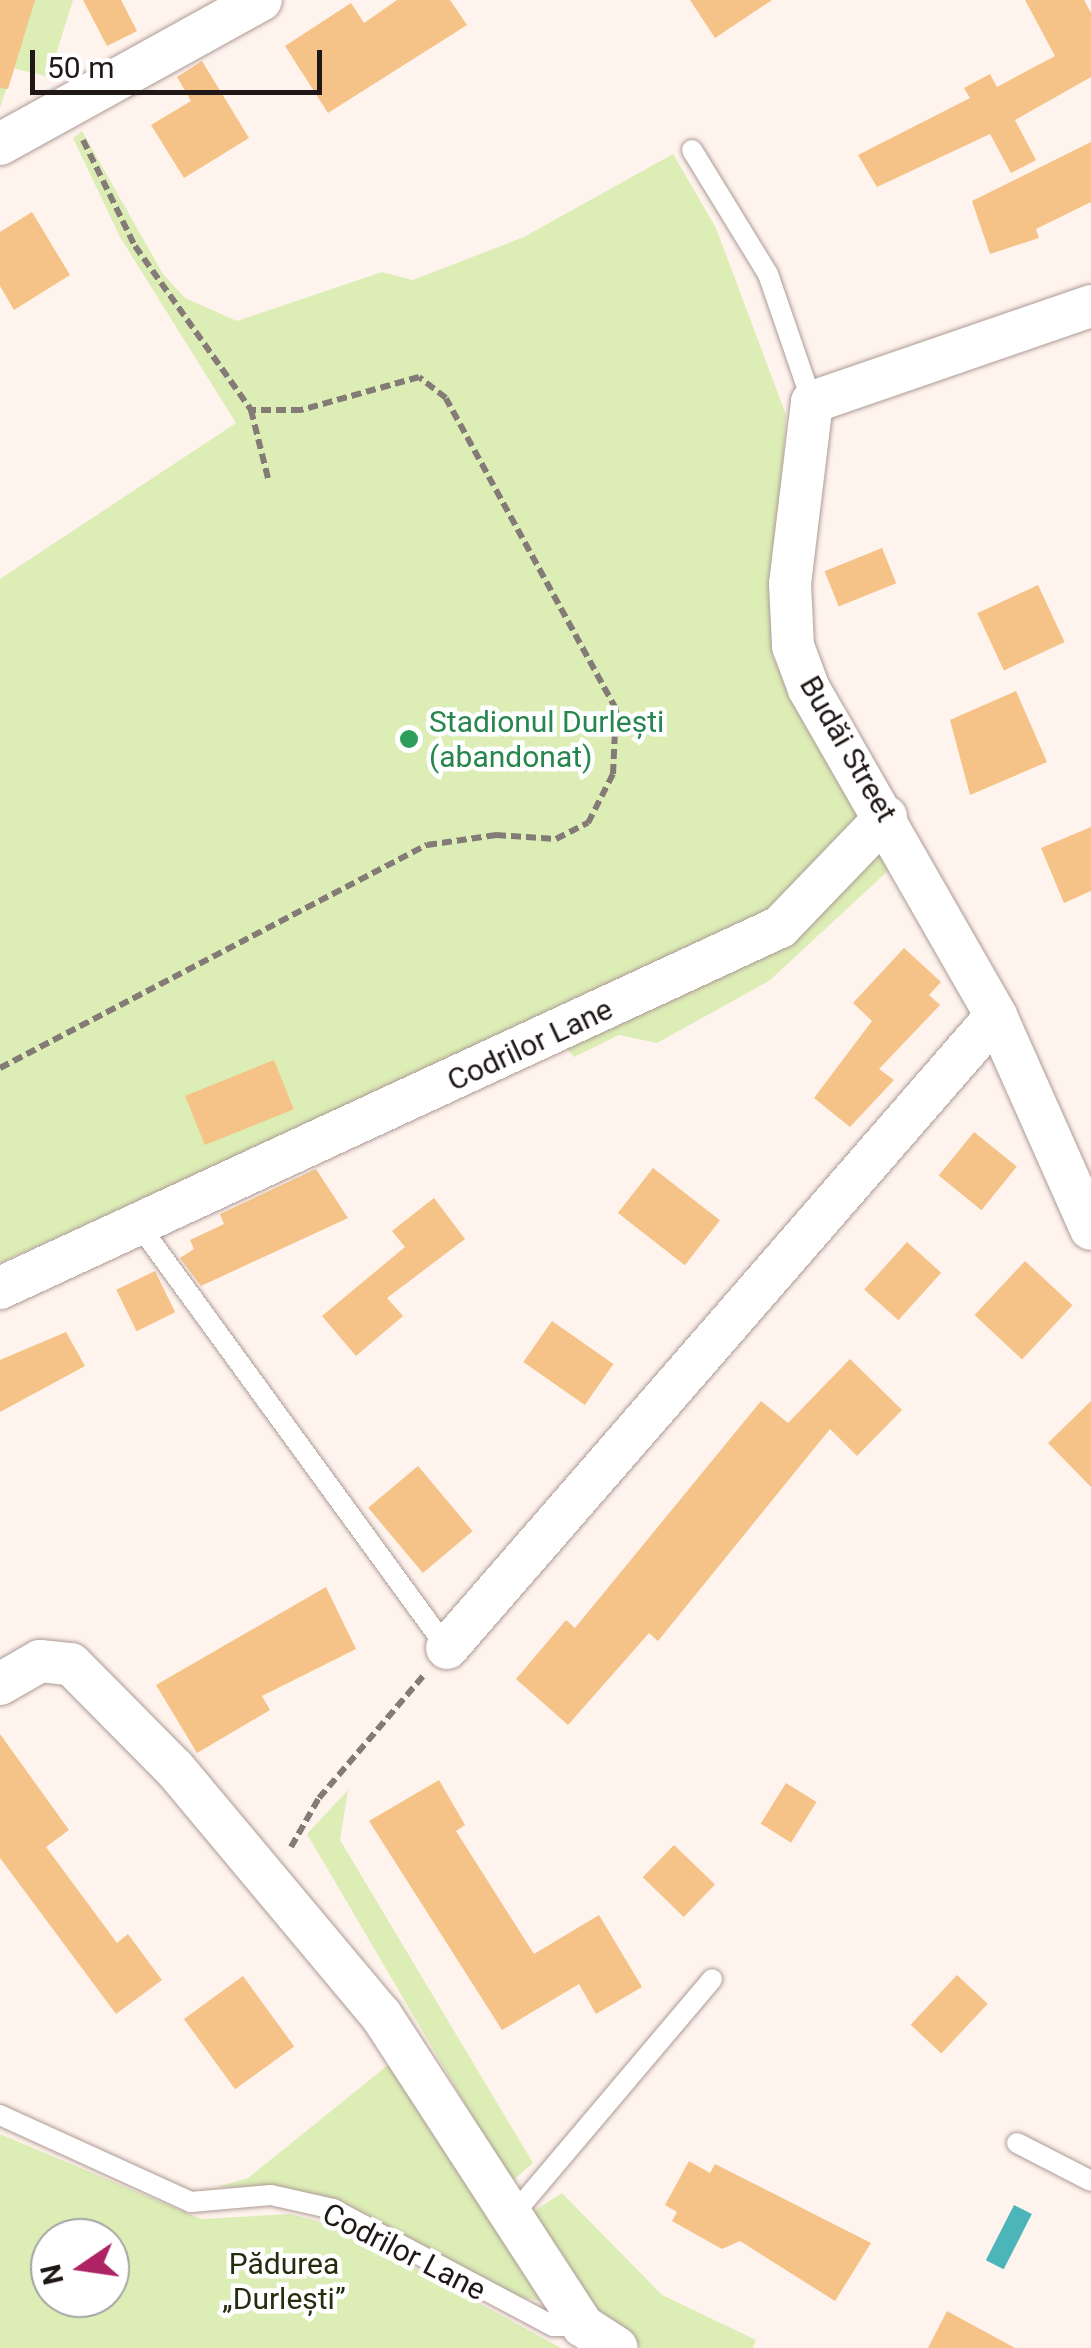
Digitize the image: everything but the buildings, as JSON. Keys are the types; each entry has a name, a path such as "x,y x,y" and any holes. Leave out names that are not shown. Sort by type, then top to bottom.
{"street":[{"path":"0,144 68,110 260,0"},
{"path":"812,402 1091,306"},
{"name":"Budăi Street","path":"812,402 790,584 793,646 996,1016 1091,1228"},
{"name":"Codrilor Lane","path":"0,1288 780,927 886,817"},
{"path":"447,1648 996,1016"},
{"name":"Codrilor Lane","path":"0,1684 40,1661 72,1664 273,1878 381,2016 512,2216 600,2337"}],"lane":[{"path":"692,150 768,274 812,402"},
{"path":"139,1225 447,1648"},
{"path":"512,2216 712,1979"},
{"name":"Codrilor Lane","path":"0,2116 191,2202 271,2195 332,2209 552,2326 600,2337"},
{"path":"1017,2143 1091,2181"}],"path":[{"path":"68,110 135,246 251,410 268,482"},
{"path":"0,1068 428,845 556,839 588,823 613,774 616,709 446,398 419,377 300,410 251,410"},
{"path":"273,1878 319,1798 447,1648"}],"green space":[{"path":"0,0 73,0 49,77 13,68 0,108"},
{"name":"Stadionul Durlești (abandonat)","path":"82,131 163,274 185,298 237,321 382,272 413,280 524,237 673,154 716,228 786,415 772,656 864,823 772,915 0,1263 0,579 236,423 120,237 73,138"},
{"path":"885,846 890,869 769,981 657,1043 619,1035 574,1057 562,1043"},
{"path":"348,1790 340,1840 533,2163 511,2182 307,1834"},
{"path":"393,2061 551,2303 509,2295 341,2201 279,2186 217,2187 248,2178"},
{"name":"Pădurea „Durlești”","path":"0,2134 201,2219 290,2214 340,2227 561,2348 0,2348"},
{"path":"562,2193 662,2295 756,2340 753,2348 642,2348 593,2307 526,2216"}],"water":[{"path":"1014,2205 1032,2214 1004,2269 986,2260"}],"place":[{"name":"Stadionul Durlești (abandonat)","path":"409,739"}]}
